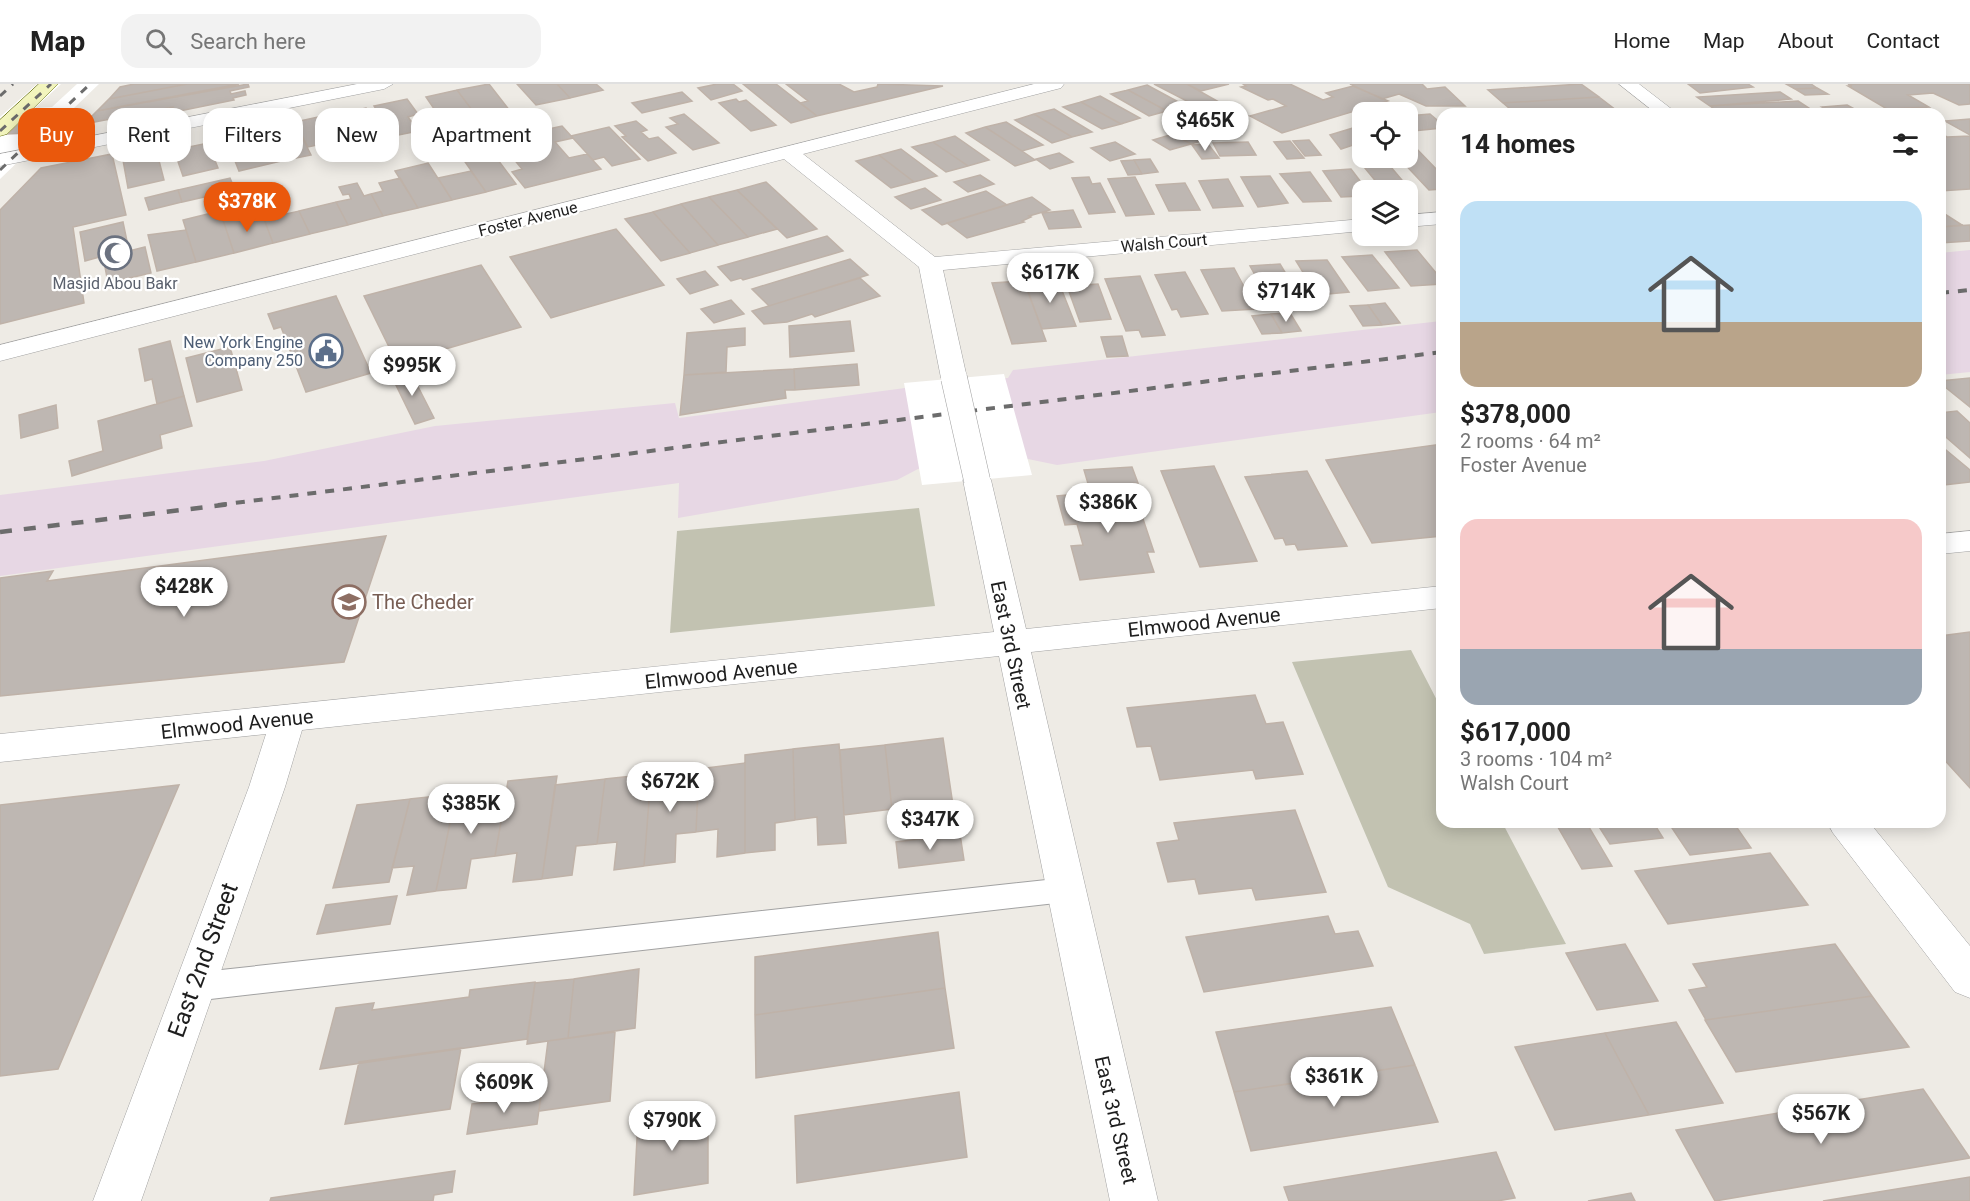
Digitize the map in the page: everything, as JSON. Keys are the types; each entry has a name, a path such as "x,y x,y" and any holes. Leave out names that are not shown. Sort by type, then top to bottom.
{"main road":[{"path":"0,130 49,84"}],"street":[{"path":"0,160 384,84"},
{"name":"Foster Avenue","path":"0,353 1055,84"},
{"path":"1628,84 1661,108"},
{"path":"789,153 930,264"},
{"path":"1418,220 1436,219"},
{"name":"Walsh Court","path":"930,264 1352,226"},
{"name":"East 3rd Street","path":"930,264 1134,1201"},
{"path":"1946,543 1970,541"},
{"name":"Elmwood Avenue","path":"0,748 1436,598"},
{"name":"East 2nd Street","path":"117,1201 267,787 288,719"},
{"path":"1851,828 1970,978"}],"lane":[{"path":"193,987 1065,890"}],"shaded area":[{"path":"1970,250 1970,372 1946,374 1946,252"},
{"path":"1436,322 1436,413 1057,465 1028,459 918,469 897,480 678,518 679,483 0,576 0,495 264,461 435,426 675,403 679,418 905,388 1008,378 1013,370"},
{"path":"919,508 935,606 670,633 677,531"},
{"path":"1411,650 1436,698 1436,828 1505,828 1566,944 1484,954 1470,924 1388,887 1292,662"}],"pier":[{"path":"37,84 61,84 35,108 18,108 18,162 0,179 0,117"},
{"path":"77,84 99,84 74,108 35,108 52,107"},
{"path":"1004,374 1032,475 922,485 904,383"}],"building":[{"path":"134,84 187,84 109,99 120,87"},
{"path":"187,84 239,84 97,111 109,99"},
{"path":"248,84 249,87 230,91 231,94 245,91 246,95 233,98 234,100 191,109 114,108"},
{"path":"489,84 508,108 470,108 457,90"},
{"path":"517,84 557,84 570,98 536,105"},
{"path":"557,84 596,84 603,90 570,98"},
{"path":"717,84 733,84 742,91 711,100 698,88"},
{"path":"743,84 776,84 817,116 791,123"},
{"path":"786,84 839,84 854,92 877,87 878,84 943,86 817,116 800,103 808,101"},
{"path":"1154,84 1187,84 1226,106 1206,111"},
{"path":"1187,84 1229,84 1201,91"},
{"path":"1243,84 1290,84 1323,100 1333,97 1326,93 1353,86 1388,101 1352,102 1352,112 1282,133 1250,116 1286,106 1241,87 1246,86"},
{"path":"1350,84 1422,84 1427,89 1445,87 1465,106 1426,106 1399,94 1382,99"},
{"path":"1581,84 1599,97 1503,103 1488,90"},
{"path":"1688,84 1748,84 1753,87 1700,93"},
{"path":"1786,84 1811,84 1817,88 1795,89"},
{"path":"1848,84 1970,84 1970,104 1959,105 1933,93 1908,95 1929,107 1885,108 1848,86 1852,86"},
{"path":"1147,85 1186,106 1167,111 1128,90"},
{"path":"1817,88 1828,94 1805,95 1795,89"},
{"path":"457,90 470,108 433,108 426,97"},
{"path":"1128,90 1167,111 1149,116 1111,94"},
{"path":"682,92 692,101 642,113 632,103"},
{"path":"1780,92 1791,99 1710,106 1697,97"},
{"path":"1100,96 1140,118 1121,124 1081,102"},
{"path":"1599,97 1613,108 1509,108 1503,103"},
{"path":"407,99 414,108 411,108 411,116 408,117 411,121 411,132 399,135 399,108 375,108 374,106"},
{"path":"736,99 739,102 746,100 776,125 751,131 719,103"},
{"path":"1798,101 1809,108 1713,108 1710,106"},
{"path":"1081,102 1121,124 1102,129 1063,107"},
{"path":"1847,105 1852,108 1824,108 1822,107"},
{"path":"107,109 107,120 95,122 97,111"},
{"path":"1054,109 1092,132 1072,137 1034,114"},
{"path":"684,114 719,143 693,150 666,127 678,124 670,118"},
{"path":"1034,114 1072,137 1052,143 1015,120"},
{"path":"1430,114 1436,119 1436,129 1418,130 1418,115"},
{"path":"315,118 315,146 308,147 303,137 303,120"},
{"path":"1970,119 1970,135 1946,122"},
{"path":"636,121 647,130 641,132 649,139 658,137 676,153 648,161 622,137 626,136 615,126"},
{"path":"1006,122 1043,145 1022,151 985,127"},
{"path":"18,125 18,134 8,134"},
{"path":"562,126 573,138 555,142 569,158 587,154 601,169 525,188 512,172 522,169 516,162 552,162 552,128"},
{"path":"609,127 640,159 612,166 604,157 593,160 571,136"},
{"path":"985,127 1035,160 1015,166 966,133"},
{"path":"1194,128 1212,138 1191,144 1173,134"},
{"path":"1352,128 1352,145 1341,149 1330,135"},
{"path":"1173,134 1191,144 1170,150 1153,140"},
{"path":"955,136 989,160 968,166 933,142"},
{"path":"1946,136 1970,136 1970,189 1946,191"},
{"path":"303,139 311,155 303,157"},
{"path":"1309,140 1321,155 1305,156 1293,141"},
{"path":"1290,141 1304,158 1287,159 1274,142"},
{"path":"933,142 968,166 946,172 912,147"},
{"path":"1115,142 1135,154 1110,161 1091,148"},
{"path":"1248,142 1256,155 1220,156 1213,143"},
{"path":"203,144 203,162 216,162 218,168 183,176 178,162 191,162 191,146"},
{"path":"1208,144 1219,158 1202,159 1192,145"},
{"path":"901,149 937,176 914,182 879,155"},
{"path":"1418,150 1436,169 1436,189 1429,190 1408,168 1418,168"},
{"path":"1059,153 1073,162 1050,169 1036,159"},
{"path":"107,155 107,162 114,162 126,215 73,227 84,303 0,324 0,210 41,168 71,162 95,162 95,157"},
{"path":"879,155 914,182 891,188 856,161"},
{"path":"1150,159 1158,172 1142,174 1134,160"},
{"path":"1134,160 1142,174 1128,175 1121,161"},
{"path":"123,162 159,162 164,180 128,188"},
{"path":"235,162 277,162 239,171"},
{"path":"465,162 500,162 516,184 486,192"},
{"path":"428,163 452,200 418,208 395,171"},
{"path":"1365,168 1392,168 1402,180 1375,180"},
{"path":"1351,169 1359,180 1352,180 1352,196 1341,197 1323,171"},
{"path":"471,171 486,192 452,200 438,178"},
{"path":"1310,172 1331,201 1303,202 1280,174"},
{"path":"980,175 994,184 968,192 954,182"},
{"path":"1270,176 1288,203 1258,207 1241,177"},
{"path":"1089,177 1092,184 1100,183 1115,212 1089,214 1072,178"},
{"path":"1135,177 1154,214 1126,216 1108,179"},
{"path":"230,178 235,190 182,202 178,190"},
{"path":"400,178 418,208 383,216 371,194 383,191 379,183"},
{"path":"1228,179 1243,206 1213,208 1199,181"},
{"path":"766,182 817,229 787,238 737,190"},
{"path":"357,183 364,196 371,194 383,216 348,225 336,202 351,199 349,194 343,195 339,187"},
{"path":"1185,183 1200,210 1169,211 1156,185"},
{"path":"925,188 941,200 911,209 895,197"},
{"path":"178,190 182,202 149,210 145,198"},
{"path":"737,190 777,229 748,237 709,197"},
{"path":"986,191 1007,205 942,225 922,210"},
{"path":"709,197 748,237 718,245 681,204"},
{"path":"1032,197 1050,210 1029,216 1031,217 1022,221 1024,222 967,238 947,223"},
{"path":"336,202 348,225 310,234 299,211"},
{"path":"681,204 718,245 690,253 653,212"},
{"path":"1073,210 1081,227 1049,229 1042,213"},
{"path":"220,211 234,253 196,262 183,220"},
{"path":"299,211 310,234 273,243 264,219"},
{"path":"653,212 690,253 661,261 625,219"},
{"path":"254,213 257,221 264,219 273,243 234,253 223,220"},
{"path":"1946,215 1962,225 1946,226"},
{"name":"Masjid Abou Bakr","path":"123,222 129,251 145,247 151,273 108,283 103,256 85,261 80,232"},
{"path":"1970,225 1970,241 1946,243 1946,227"},
{"path":"616,229 664,285 551,318 510,257"},
{"path":"186,230 196,262 157,271 148,235"},
{"path":"827,236 843,251 743,280 741,278 731,281 718,267"},
{"path":"1417,250 1436,273 1436,284 1411,286 1385,252"},
{"path":"1372,255 1399,288 1368,291 1342,257"},
{"path":"850,259 868,275 769,306 752,289"},
{"path":"1327,260 1349,292 1317,295 1296,261"},
{"path":"1280,264 1300,297 1269,300 1250,266"},
{"path":"481,265 521,327 397,363 364,296"},
{"path":"1234,268 1256,309 1222,311 1201,270"},
{"path":"705,271 718,285 690,294 677,279"},
{"path":"1185,272 1208,314 1181,317 1177,309 1172,310 1155,275"},
{"path":"1140,276 1165,335 1142,337 1139,330 1126,331 1105,279"},
{"path":"860,278 880,296 815,317 812,314 787,322 764,324 752,311"},
{"path":"1057,278 1076,326 1042,329 1024,281"},
{"path":"1024,281 1046,341 1012,344 992,283"},
{"path":"1098,284 1111,319 1080,322 1067,286"},
{"name":"New York Engine Company 250","path":"336,296 371,373 306,392 281,327 274,329 268,314"},
{"path":"731,300 744,314 714,323 701,309"},
{"path":"1385,303 1400,323 1382,325 1368,305"},
{"path":"1368,305 1382,325 1363,326 1350,306"},
{"path":"1290,313 1301,331 1282,333 1271,314"},
{"path":"1271,314 1282,333 1262,334 1252,316"},
{"path":"850,321 854,351 790,357 789,326"},
{"path":"745,328 745,345 727,347 726,372 684,375 687,333"},
{"path":"1122,336 1128,356 1107,357 1101,337"},
{"path":"170,341 184,396 157,404 152,379 145,381 139,349"},
{"path":"230,347 242,390 197,402 186,358"},
{"path":"857,364 859,385 795,390 794,369"},
{"path":"409,369 434,418 415,424 391,375"},
{"path":"794,369 795,390 785,390 786,398 680,415 684,375"},
{"path":"1970,378 1970,407 1946,388 1946,380"},
{"path":"184,396 192,426 160,435 162,448 72,476 69,461 103,451 98,421"},
{"path":"56,405 58,428 21,438 19,415"},
{"path":"1957,411 1970,423 1970,458 1946,437 1946,412"},
{"path":"1436,445 1436,537 1372,543 1326,460"},
{"path":"1946,450 1970,470 1970,482 1946,485"},
{"path":"1214,466 1257,561 1200,567 1161,471"},
{"path":"1132,467 1138,483 1089,487 1084,470"},
{"path":"1307,471 1347,546 1298,550 1295,544 1286,545 1283,538 1275,539 1245,477"},
{"path":"1133,489 1154,552 1147,552 1154,572 1080,580 1071,546 1083,545 1077,524 1065,525 1057,496"},
{"path":"386,536 344,662 0,696 0,578 53,571 47,581"},
{"path":"1970,632 1970,788 1946,762 1946,635"},
{"path":"1255,695 1266,724 1283,722 1303,774 1256,779 1253,770 1160,780 1151,746 1137,747 1127,708"},
{"path":"943,738 954,812 893,819 885,745"},
{"path":"839,744 846,843 818,845 817,817 795,820 793,749"},
{"path":"885,745 892,809 844,815 840,750"},
{"path":"793,749 795,820 775,823 775,850 745,853 745,755"},
{"path":"745,763 745,853 717,857 718,829 696,832 699,769"},
{"path":"699,769 696,832 676,834 675,862 644,866 651,774"},
{"path":"651,774 644,866 614,870 617,842 597,844 605,779"},
{"path":"557,776 542,879 513,882 517,853 495,856 508,781"},
{"path":"605,779 597,844 576,846 572,875 542,879 555,785"},
{"path":"179,785 58,1069 0,1076 0,805"},
{"path":"507,788 495,856 471,859 466,888 436,891 456,794"},
{"path":"456,794 436,891 407,895 414,866 392,868 410,799"},
{"path":"410,799 389,882 333,888 357,805"},
{"path":"1295,810 1326,892 1256,900 1252,888 1199,894 1195,879 1168,882 1157,843 1179,840 1174,823"},
{"path":"1558,828 1590,828 1612,866 1582,869"},
{"path":"1600,828 1657,828 1663,838 1610,844"},
{"path":"1672,828 1737,828 1751,848 1690,855"},
{"path":"960,834 964,860 899,868 896,842"},
{"path":"1770,853 1808,905 1668,924 1635,871"},
{"path":"397,896 390,924 317,934 326,905"},
{"path":"1328,916 1335,934 1358,931 1373,966 1204,992 1186,937"},
{"path":"938,932 945,988 755,1015 755,957"},
{"path":"1625,944 1658,1001 1597,1010 1566,953"},
{"path":"1835,944 1872,996 1706,1020 1689,990 1707,987 1693,964"},
{"path":"639,969 635,1028 568,1038 574,979"},
{"path":"574,979 568,1038 527,1044 535,983"},
{"path":"535,982 527,1039 320,1069 336,1008 374,1003 372,1010 469,997 470,990"},
{"path":"945,988 954,1048 756,1078 755,1015"},
{"path":"1872,996 1909,1047 1736,1072 1705,1020"},
{"path":"1391,1007 1415,1065 1234,1092 1216,1032"},
{"path":"1676,1022 1723,1103 1649,1115 1605,1033"},
{"path":"615,1032 610,1101 539,1111 548,1041"},
{"path":"1605,1033 1649,1115 1555,1130 1515,1047"},
{"path":"461,1048 450,1109 345,1124 359,1062"},
{"path":"1415,1065 1438,1122 1251,1151 1234,1092"},
{"path":"1923,1089 1970,1158 1715,1201 1676,1130"},
{"path":"959,1092 967,1157 797,1183 795,1116"},
{"path":"541,1095 537,1124 467,1134 472,1104"},
{"path":"708,1109 708,1183 634,1195 638,1120"},
{"path":"1496,1152 1515,1198 1497,1201 1289,1201 1284,1187"},
{"path":"455,1171 452,1192 434,1195 433,1201 270,1201 271,1198"},
{"path":"1970,1177 1970,1201 1823,1201"},
{"path":"1631,1193 1635,1201 1588,1201"}],"railway":[{"path":"0,96 13,84"},
{"path":"0,131 51,84"},
{"path":"0,170 90,84"},
{"path":"1946,292 1970,290"},
{"path":"218,505 1436,353"},
{"path":"0,532 231,504"}],"place":[{"name":"Masjid Abou Bakr","path":"115,253"},
{"name":"New York Engine Company 250","path":"326,351"},
{"name":"The Cheder","path":"349,602"}]}
